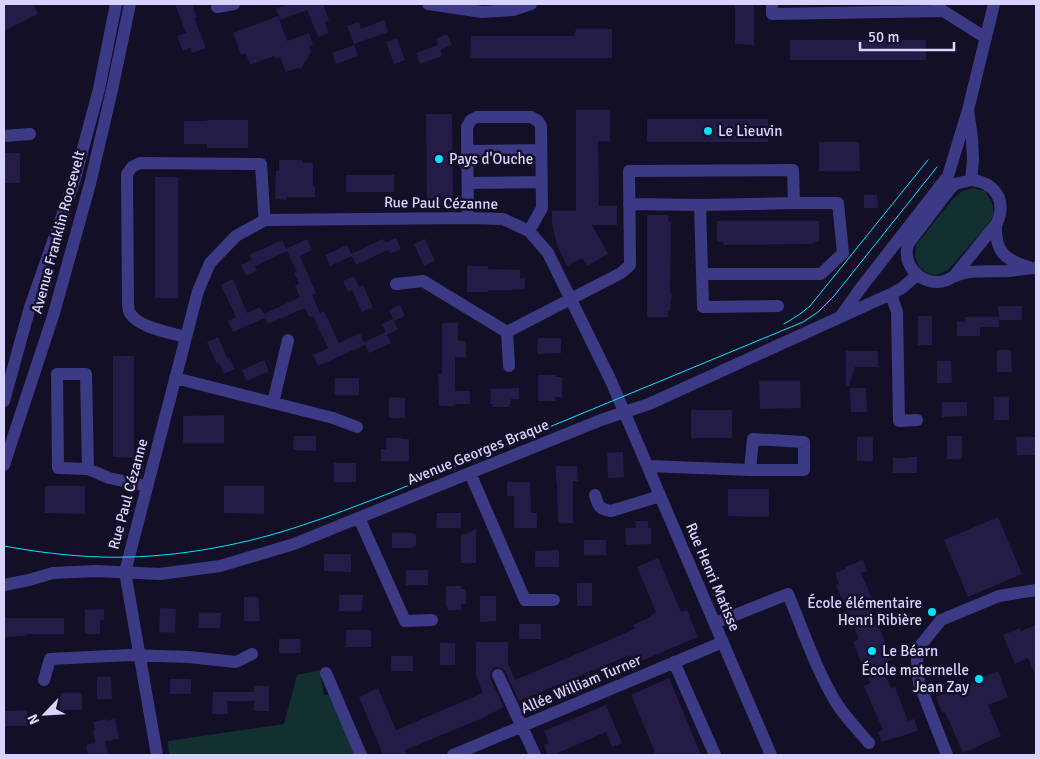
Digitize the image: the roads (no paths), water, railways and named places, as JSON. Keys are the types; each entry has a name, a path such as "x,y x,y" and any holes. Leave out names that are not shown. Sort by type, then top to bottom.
{"street":[{"name":"Avenue Franklin Roosevelt","path":"4,401 30,307 74,182 98,89 116,4"},
{"name":"Avenue Franklin Roosevelt","path":"4,465 54,313 112,90 130,4"},
{"path":"217,7 234,4"},
{"path":"428,4 482,12 513,10 531,4"},
{"path":"772,4 772,14 943,11"},
{"path":"931,4 986,38"},
{"path":"841,316 860,289 908,236 943,191 968,110 994,4"},
{"path":"968,110 973,152 971,180"},
{"path":"468,218 467,127 471,120 477,117 531,116 541,126 542,208 529,230"},
{"path":"4,136 30,134"},
{"path":"468,151 541,150"},
{"path":"186,337 145,325 134,318 129,312 127,174 132,167 140,163 262,164 265,220"},
{"path":"507,332 621,273 630,265 629,171 793,170 794,203"},
{"path":"943,191 961,182 971,180 983,182 995,191 1000,206 996,226 954,276"},
{"path":"468,183 541,182"},
{"path":"629,204 838,203 843,253 821,274 702,274"},
{"path":"700,205 702,307 778,306"},
{"name":"Rue Paul Cézanne","path":"125,572 198,291 210,263 236,236 265,220 503,219 529,230 548,253 612,382 624,412"},
{"path":"996,226 996,239 1002,252 1008,259 1034,268"},
{"path":"908,236 908,260 911,268 923,280 930,282 940,282 968,272 1010,271 1034,268"},
{"name":"Avenue Georges Braque","path":"4,585 53,573 96,571 160,574 220,566 294,544 601,420 649,404 892,294 917,275"},
{"path":"396,284 423,282 507,332"},
{"path":"892,294 897,312 899,421 917,420"},
{"path":"507,332 509,366"},
{"path":"273,403 288,340"},
{"path":"88,469 86,374 57,374 58,468 88,469 109,478 147,486"},
{"path":"175,378 334,418 357,427"},
{"name":"Rue Henri Matisse","path":"624,412 771,755"},
{"path":"648,466 750,470 804,470 804,442 753,439 750,470"},
{"path":"470,473 525,600 554,600"},
{"path":"595,495 597,504 602,510 611,511 660,496"},
{"path":"359,518 405,622 432,620"},
{"path":"125,572 157,755"},
{"name":"Avenue Georges Braque","path":"4,578 28,580"},
{"path":"948,755 919,683 917,660 920,646 941,620 999,596 1036,590"},
{"path":"715,623 788,594 828,688 838,705 869,743"},
{"name":"Allée William Turner","path":"453,755 723,642"},
{"path":"44,680 50,659 140,655 189,657 236,662 252,654"},
{"path":"674,662 715,755"},
{"path":"326,673 361,755"},
{"path":"498,675 536,755"}],"tram line":[{"path":"784,324 810,306 928,160"},
{"path":"4,546 77,556 126,557 176,554 225,546 274,534 390,493 803,322 818,312 834,296 937,167"}],"place":[{"name":"Le Lieuvin","path":"708,131"},
{"name":"Pays d'Ouche","path":"439,159"},
{"name":"École élémentaire Henri Ribière","path":"932,612"},
{"name":"Le Béarn","path":"872,651"},
{"name":"École maternelle Jean Zay","path":"979,679"}]}
